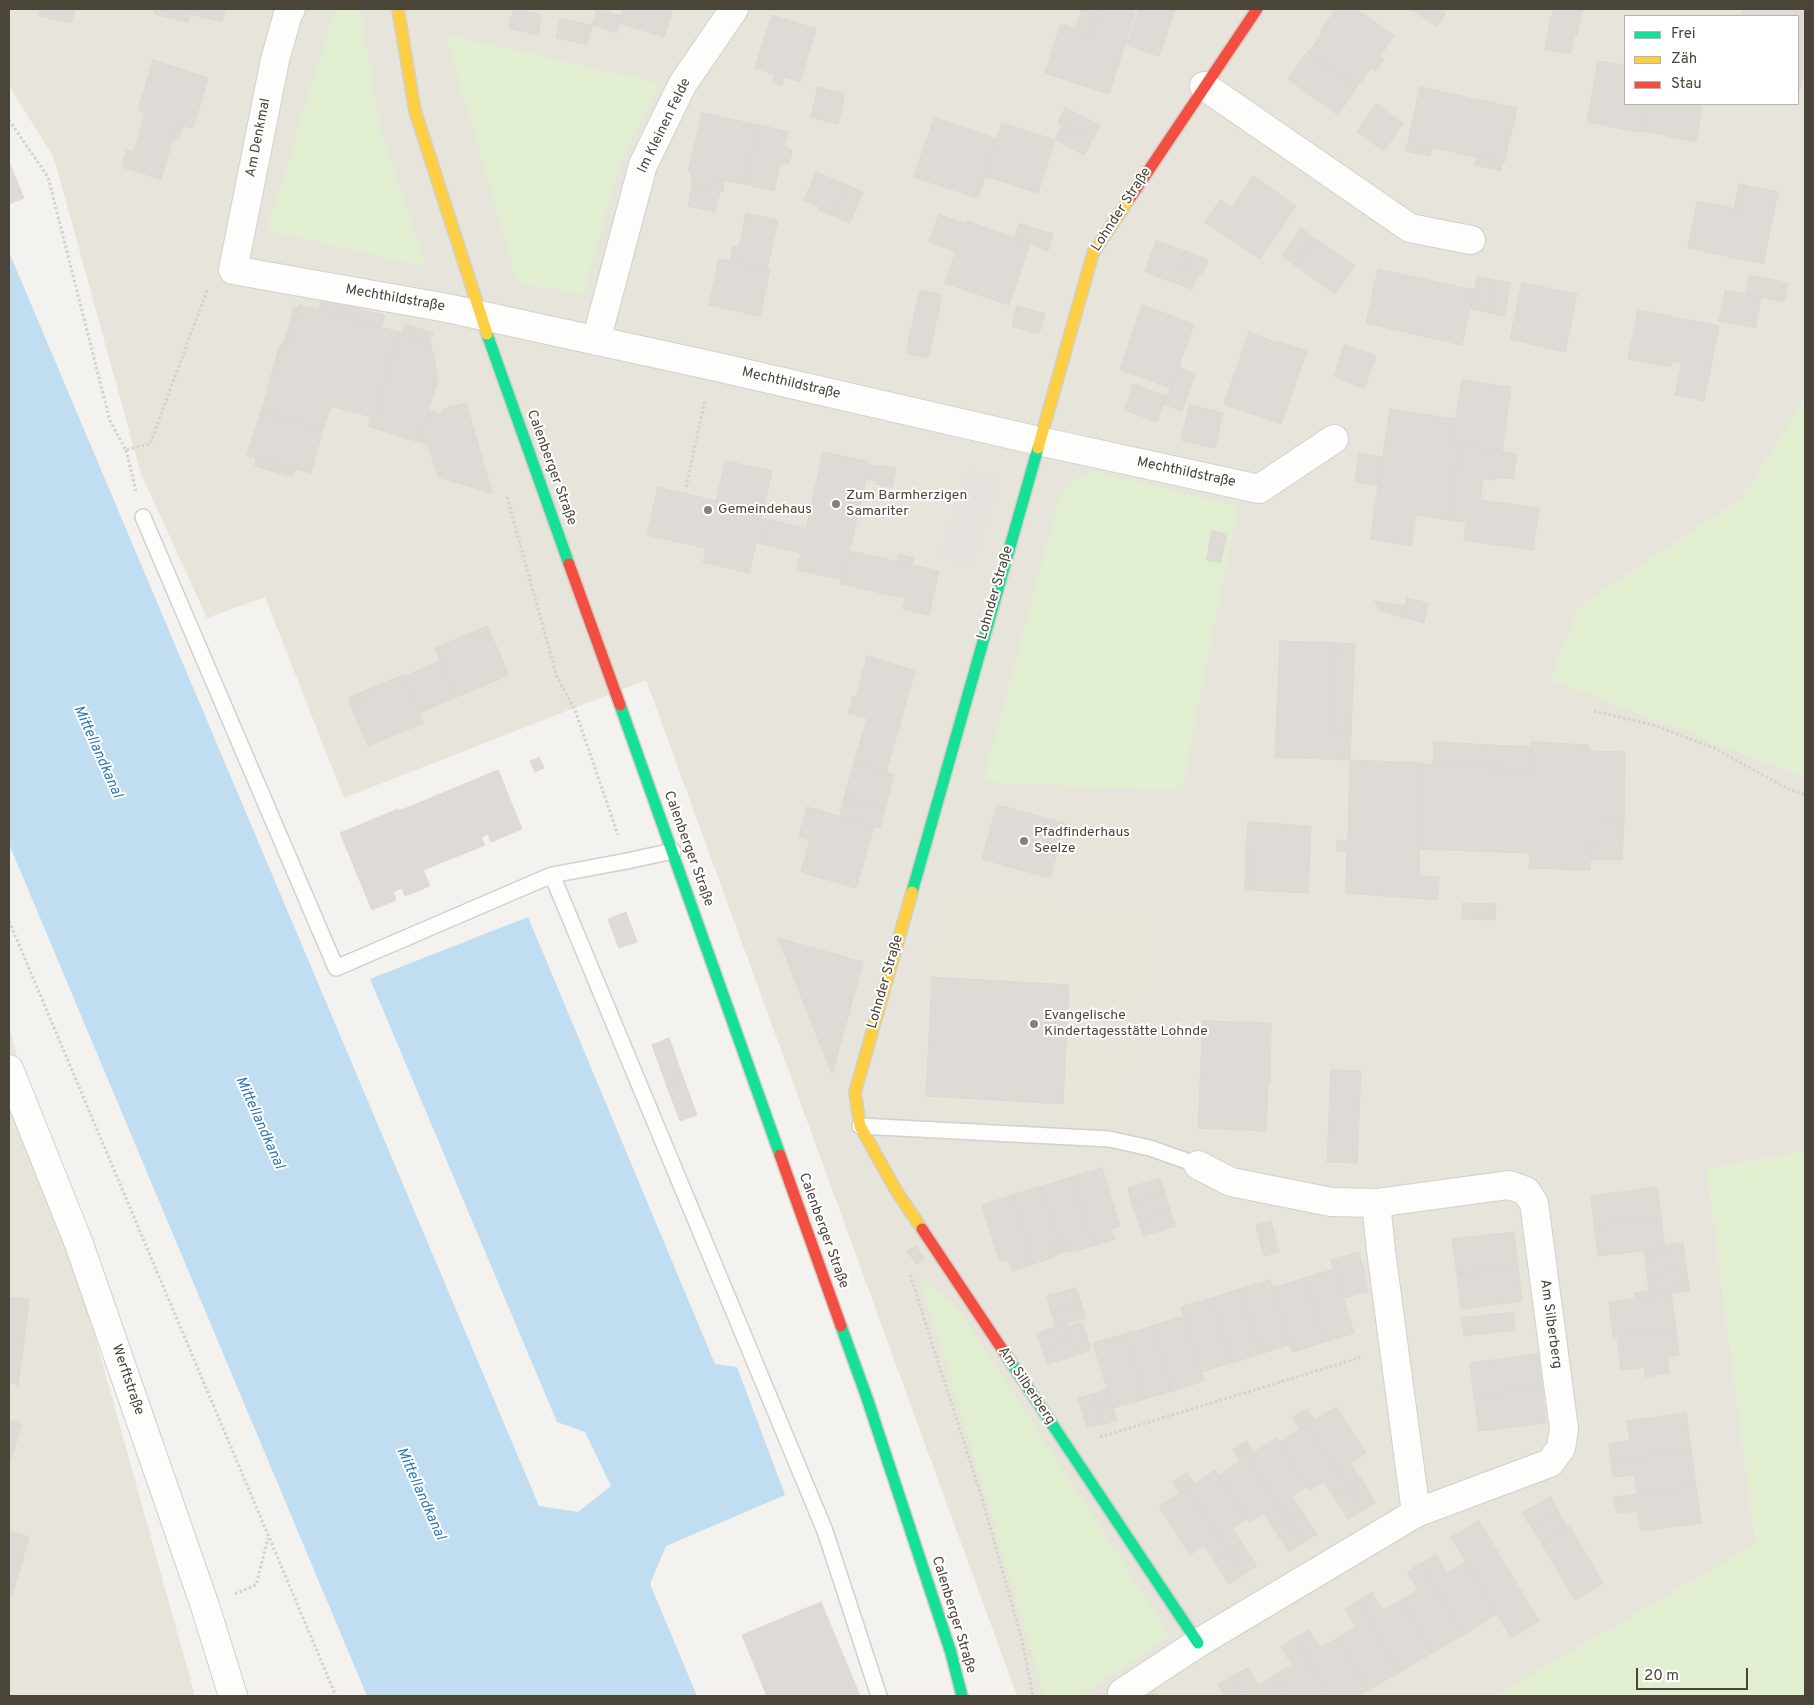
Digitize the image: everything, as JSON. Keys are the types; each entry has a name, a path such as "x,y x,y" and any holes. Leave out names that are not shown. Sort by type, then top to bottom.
{"street":[{"name":"Am Denkmal","path":"233,270 275,60 288,14 292,9"},
{"name":"Calenberger Straße","path":"398,9 415,111 481,316 867,1398 951,1653 962,1696"},
{"name":"Im Kleinen Felde","path":"596,341 643,165 682,85 734,9"},
{"name":"Lohnder Straße","path":"860,1126 855,1092 1038,441 1093,253 1204,86 1258,9"},
{"path":"1204,86 1410,228 1471,240"},
{"name":"Mechthildstraße","path":"233,270 447,308 1259,489 1334,439"},
{"name":"Werftstraße","path":"9,1069 79,1244 205,1606 233,1696"},
{"name":"Am Silberberg","path":"860,1126 897,1192 1198,1643"},
{"name":"Am Silberberg","path":"1122,1693 1198,1643 1416,1513 1550,1463 1562,1448 1564,1429 1534,1203 1526,1191 1509,1185 1376,1203 1331,1202 1231,1182 1198,1165"},
{"path":"1376,1203 1416,1513"}],"lane":[{"path":"143,517 336,968 552,875 673,851"},
{"path":"552,875 825,1531 879,1696"},
{"path":"860,1126 1109,1139 1150,1148 1198,1165"}],"path":[{"path":"9,120 48,177 110,421 126,450 143,517"},
{"path":"126,450 150,444 208,286 233,270"},
{"path":"686,487 713,366"},
{"path":"1594,711 1653,724 1714,748 1790,790 1805,795"},
{"path":"9,921 336,1696"},
{"path":"909,1273 982,1498 1022,1640 1032,1696"},
{"path":"1067,1447 1394,1347"},
{"path":"205,1606 256,1585 268,1537"}],"shaded area":[{"path":"9,9 1805,9 1805,399 1742,499 1580,607 1551,679 1805,777 1805,1152 1707,1169 1756,1544 1496,1696 1017,1696 646,680 344,798 265,597 207,618 141,474 54,158 9,86"},
{"path":"966,467 1001,478 973,569 937,558"},
{"name":"Evangelische Kindertagesstätte Lohnde","path":"948,896 1164,909 1117,1124 925,1113 932,977 928,959"},
{"path":"9,1027 195,1696 9,1696"}],"green space":[{"path":"335,9 360,9 381,132 426,267 267,230"},
{"path":"446,35 659,83 623,155 583,294 517,283"},
{"path":"1805,399 1805,777 1551,680 1580,607 1742,499"},
{"path":"1094,471 1238,506 1182,791 983,782 1060,495 1075,480"},
{"path":"1805,1152 1805,1696 1496,1696 1756,1544 1707,1169"},
{"path":"918,1273 962,1314 1170,1635 1080,1696 1044,1696 986,1496"}],"water":[{"name":"Mittellandkanal","path":"9,252 539,1506 578,1512 611,1486 585,1432 557,1422 370,979 528,917 715,1364 737,1367 785,1495 666,1546 650,1584 697,1696 367,1696 9,844"}],"building":[{"path":"40,9 75,9 71,23 39,16"},
{"path":"151,9 225,9 222,22 190,14 188,22 154,14 155,10"},
{"path":"513,9 542,15 538,35 509,28"},
{"path":"597,9 621,16 617,33 592,25"},
{"path":"623,9 673,9 664,37 619,23"},
{"path":"1082,9 1100,9 1091,35 1075,29"},
{"path":"1100,9 1126,9 1135,12 1109,94 1045,73 1061,24 1091,35"},
{"path":"1139,9 1175,9 1159,56 1127,45"},
{"path":"1336,9 1357,9 1394,36 1380,56 1384,59 1375,71 1371,68 1357,87 1309,52 1323,33 1320,32"},
{"path":"1412,9 1440,9 1446,13 1437,27"},
{"path":"1553,9 1583,9 1571,54 1545,49"},
{"path":"1743,9 1787,9 1805,12 1805,65 1800,91 1799,15 1742,15"},
{"path":"772,15 816,29 800,82 784,77 782,85 772,82 775,74 755,68"},
{"path":"560,19 592,25 587,44 556,38"},
{"path":"1308,51 1357,87 1338,115 1288,79"},
{"path":"153,60 208,78 193,128 177,124 161,179 122,167 127,150 134,153 145,113 138,111"},
{"path":"1598,61 1624,66 1624,105 1645,105 1640,132 1587,122"},
{"path":"818,87 845,94 838,124 811,117"},
{"path":"1420,87 1517,108 1504,163 1408,142"},
{"path":"1376,104 1403,123 1384,151 1357,132"},
{"path":"1645,105 1702,106 1696,142 1640,130"},
{"path":"1065,108 1100,125 1093,140 1058,123"},
{"path":"702,113 758,125 744,184 715,178 707,187 693,184 690,172 688,172"},
{"path":"934,118 997,139 978,198 914,177"},
{"path":"1002,123 1055,140 1038,193 985,176"},
{"path":"177,124 183,125 179,139 173,139"},
{"path":"758,125 788,132 784,145 792,151 789,163 780,165 774,191 744,184"},
{"path":"1062,125 1092,139 1084,155 1055,140"},
{"path":"1408,142 1432,147 1430,156 1406,151"},
{"path":"1477,157 1502,162 1501,171 1475,165"},
{"path":"9,162 24,198 9,204"},
{"path":"816,172 847,185 834,216 818,210 820,207 804,200"},
{"path":"1253,176 1296,206 1260,259 1205,222 1220,200 1232,208"},
{"path":"715,178 725,180 723,192 720,191 715,212 688,206 693,184 707,187"},
{"path":"1739,184 1745,185 1741,210 1734,209"},
{"path":"847,185 863,192 850,223 834,216"},
{"path":"1745,185 1778,192 1763,264 1688,248 1697,201 1741,210"},
{"path":"746,213 778,220 767,269 730,261 733,246 739,248"},
{"path":"939,214 966,224 967,221 1030,243 1009,305 945,283 956,251 929,242"},
{"path":"1019,224 1053,234 1048,251 1015,238"},
{"path":"1301,228 1314,238 1295,265 1282,256"},
{"path":"1314,238 1355,266 1335,294 1295,265"},
{"path":"1156,241 1188,252 1182,268 1198,274 1192,289 1145,272"},
{"path":"1188,252 1208,260 1202,276 1182,268"},
{"path":"719,259 770,270 760,316 709,305"},
{"path":"1378,269 1474,290 1462,345 1366,323"},
{"path":"1749,275 1788,283 1784,302 1745,294"},
{"path":"1478,276 1494,280 1487,312 1470,308"},
{"path":"1494,280 1511,283 1504,316 1487,312"},
{"path":"1522,283 1577,294 1565,352 1510,339"},
{"path":"920,290 942,295 928,358 906,353"},
{"path":"1725,290 1761,298 1755,328 1719,321"},
{"path":"322,298 385,316 381,327 319,310"},
{"path":"299,305 399,332 375,418 331,406 323,429 261,412 280,345 287,348"},
{"path":"1142,305 1194,324 1171,388 1120,370"},
{"path":"1017,306 1045,314 1039,334 1012,326"},
{"path":"294,308 298,309 287,348 283,346"},
{"path":"1638,310 1719,326 1704,401 1675,395 1682,363 1672,360 1670,367 1628,359"},
{"path":"405,324 433,333 430,341 402,333"},
{"path":"399,332 430,341 438,379 419,442 368,426 372,417 375,418"},
{"path":"1249,332 1277,343 1278,341 1307,351 1281,424 1224,404"},
{"path":"1344,345 1376,356 1364,389 1334,376"},
{"path":"1179,367 1195,374 1182,411 1164,404"},
{"path":"1462,380 1511,387 1502,451 1451,444"},
{"path":"1133,384 1166,396 1157,422 1125,410"},
{"path":"466,403 492,493 438,477 428,445 419,442 429,410 442,414 444,409"},
{"path":"1190,405 1223,413 1215,448 1181,440"},
{"path":"1390,409 1455,419 1451,444 1459,445 1449,520 1416,515 1411,546 1370,539"},
{"path":"261,412 323,429 311,473 247,455"},
{"path":"1459,445 1517,454 1513,479 1496,477 1496,480 1483,479 1480,500 1539,508 1533,550 1464,540 1466,522 1449,520"},
{"name":"Zum Barmherzigen Samariter","path":"823,452 869,462 869,465 880,467 881,465 896,469 892,487 876,484 877,481 866,479 843,580 797,570 801,553 765,545 770,520 806,529"},
{"path":"1359,454 1383,457 1379,485 1355,482"},
{"path":"256,458 295,468 292,477 255,466"},
{"name":"Gemeindehaus","path":"725,461 772,471 761,519 770,520 765,545 756,543 749,573 703,562 706,548 647,535 658,487 716,501"},
{"path":"1212,531 1227,534 1220,563 1206,560"},
{"path":"850,551 939,571 929,615 903,609 905,598 840,584 843,580"},
{"path":"899,554 914,558 912,565 897,561"},
{"path":"1407,598 1428,603 1424,623 1402,617"},
{"path":"1375,601 1405,606 1402,617 1379,610"},
{"path":"488,626 490,632 471,641 468,634"},
{"path":"490,632 509,675 456,697 435,648 468,634 471,641"},
{"path":"1280,641 1336,643 1333,731 1351,732 1350,760 1275,757"},
{"path":"1336,643 1355,644 1351,732 1333,731"},
{"path":"867,656 915,671 886,772 854,764 867,718 848,713 853,696 856,697"},
{"path":"440,661 456,697 419,713 403,677"},
{"path":"403,675 423,723 368,746 350,703 371,695 369,689"},
{"path":"369,689 371,695 350,703 348,698"},
{"path":"1434,742 1531,747 1530,770 1433,765"},
{"path":"1531,742 1589,745 1589,751 1625,752 1624,820 1600,819 1600,844 1591,843 1590,870 1529,868 1530,853 1420,849 1422,764 1530,770"},
{"path":"539,757 544,768 535,772 530,761"},
{"path":"1350,760 1422,763 1419,876 1439,877 1438,900 1346,893 1347,851 1337,851 1337,840 1348,841"},
{"path":"854,763 894,775 885,809 844,798"},
{"path":"498,770 522,829 491,842 488,834 481,837 485,845 423,870 430,886 405,896 402,888 393,892 396,900 372,910 340,833"},
{"path":"844,798 885,809 880,828 840,817"},
{"name":"Pfadfinderhaus Seelze","path":"997,805 1065,823 1050,878 982,859"},
{"path":"807,807 874,826 856,888 801,872 810,839 799,836"},
{"path":"1600,819 1624,820 1622,860 1590,859 1591,843 1600,844"},
{"path":"1248,822 1311,826 1308,893 1250,890 1252,849 1246,848"},
{"path":"1246,848 1252,849 1250,890 1245,890"},
{"path":"1463,903 1496,904 1495,920 1462,919"},
{"path":"626,912 637,942 619,948 608,919"},
{"path":"778,938 863,962 832,1074"},
{"path":"932,977 1069,985 1063,1104 926,1096"},
{"path":"1203,1021 1271,1023 1270,1084 1268,1084 1266,1131 1198,1128"},
{"path":"669,1038 683,1077 666,1084 652,1045"},
{"path":"1331,1070 1361,1071 1357,1163 1327,1162"},
{"path":"683,1077 697,1115 680,1121 666,1084"},
{"path":"1102,1168 1120,1226 1111,1229 1115,1239 1093,1246 1072,1177"},
{"path":"1072,1177 1093,1246 1071,1252 1068,1242 1060,1244 1042,1186"},
{"path":"1160,1178 1165,1194 1132,1204 1128,1188"},
{"path":"1042,1186 1060,1244 1052,1247 1055,1257 1033,1264 1012,1195"},
{"path":"1657,1187 1661,1217 1594,1226 1591,1196"},
{"path":"1165,1194 1170,1210 1138,1220 1132,1204"},
{"path":"1012,1195 1033,1264 1012,1271 1008,1260 1000,1262 982,1205"},
{"path":"1170,1210 1175,1226 1143,1236 1138,1220"},
{"path":"1661,1217 1665,1248 1598,1256 1594,1226"},
{"path":"1271,1221 1279,1252 1264,1256 1256,1225"},
{"path":"1514,1232 1518,1267 1457,1274 1452,1239"},
{"path":"1068,1242 1070,1250 1054,1255 1052,1247"},
{"path":"1683,1242 1686,1269 1647,1274 1645,1257 1672,1254 1671,1244"},
{"path":"1664,1244 1671,1244 1672,1254 1645,1257 1644,1250 1665,1248"},
{"path":"916,1246 924,1259 916,1264 907,1251"},
{"path":"1358,1252 1368,1291 1344,1298 1331,1260"},
{"path":"1518,1267 1522,1301 1461,1309 1457,1274"},
{"path":"1335,1269 1354,1333 1325,1342 1305,1278"},
{"path":"1686,1269 1689,1286 1649,1291 1647,1274"},
{"path":"1305,1278 1325,1342 1292,1352 1272,1288"},
{"path":"1270,1280 1289,1345 1260,1354 1240,1289"},
{"path":"1689,1286 1690,1291 1635,1298 1634,1293"},
{"path":"1076,1288 1081,1303 1051,1312 1047,1296"},
{"path":"1240,1289 1260,1354 1231,1363 1211,1298"},
{"path":"1671,1294 1676,1329 1613,1337 1609,1302"},
{"path":"9,1297 29,1300 18,1386 9,1381"},
{"path":"1211,1298 1231,1363 1201,1372 1181,1307"},
{"path":"1081,1303 1086,1318 1056,1327 1051,1312"},
{"path":"1513,1312 1515,1330 1464,1336 1462,1318"},
{"path":"1184,1316 1204,1381 1172,1391 1153,1326"},
{"path":"1082,1322 1091,1350 1076,1355 1067,1327"},
{"path":"1066,1324 1071,1339 1042,1349 1037,1333"},
{"path":"1153,1326 1172,1391 1145,1399 1125,1334"},
{"path":"1676,1329 1679,1355 1667,1357 1669,1373 1646,1377 1644,1367 1621,1370 1617,1337"},
{"path":"1125,1334 1145,1399 1113,1408 1093,1343"},
{"path":"1071,1339 1076,1355 1047,1364 1042,1349"},
{"path":"1538,1354 1542,1387 1474,1396 1470,1363"},
{"path":"1542,1387 1546,1423 1479,1431 1474,1396"},
{"path":"1107,1389 1117,1420 1102,1425 1093,1394"},
{"path":"1093,1394 1102,1423 1087,1427 1078,1398"},
{"path":"1336,1407 1366,1453 1350,1463 1360,1477 1347,1486 1299,1413 1307,1409 1314,1420"},
{"path":"1299,1413 1347,1486 1333,1495 1323,1482 1310,1490 1279,1443 1299,1429 1292,1418"},
{"path":"1686,1413 1691,1450 1611,1461 1609,1444 1630,1441 1627,1421"},
{"path":"9,1420 22,1425 9,1463"},
{"path":"1276,1438 1307,1486 1292,1496 1301,1510 1287,1519 1240,1445 1246,1441 1253,1453"},
{"path":"1240,1445 1287,1519 1273,1528 1264,1513 1250,1523 1219,1475 1240,1461 1233,1450"},
{"path":"1691,1450 1696,1486 1637,1494 1634,1475 1613,1477 1611,1461"},
{"path":"1215,1470 1247,1518 1232,1528 1241,1542 1228,1550 1180,1477 1187,1473 1195,1484"},
{"path":"1180,1477 1228,1550 1214,1560 1204,1545 1190,1555 1159,1506 1179,1493 1173,1482"},
{"path":"1360,1477 1375,1502 1363,1510 1347,1486"},
{"path":"1347,1486 1363,1510 1348,1519 1333,1495"},
{"path":"1696,1486 1701,1523 1641,1531 1638,1511 1617,1513 1614,1497"},
{"path":"1550,1497 1558,1511 1531,1527 1522,1513"},
{"path":"1301,1510 1317,1534 1303,1543 1287,1519"},
{"path":"1558,1511 1567,1527 1541,1542 1531,1527"},
{"path":"1287,1519 1303,1543 1289,1552 1273,1528"},
{"path":"1479,1521 1539,1621 1511,1638 1451,1537"},
{"path":"1569,1526 1603,1583 1575,1600 1541,1542"},
{"path":"9,1531 29,1537 12,1596 9,1595"},
{"path":"1241,1542 1257,1566 1244,1574 1228,1550"},
{"path":"1228,1550 1244,1574 1229,1584 1214,1560"},
{"path":"1436,1555 1447,1573 1465,1562 1497,1614 1463,1635 1421,1563"},
{"path":"1421,1563 1463,1635 1432,1653 1401,1600 1418,1590 1407,1572"},
{"path":"1372,1593 1383,1611 1401,1600 1432,1653 1400,1672 1358,1601"},
{"path":"1358,1601 1400,1672 1368,1690 1338,1638 1356,1627 1345,1609"},
{"path":"821,1602 860,1696 767,1696 742,1635"},
{"path":"1309,1630 1320,1648 1338,1638 1368,1690 1358,1696 1329,1696 1295,1638"},
{"path":"1295,1638 1329,1696 1287,1696 1275,1675 1292,1665 1281,1647"},
{"path":"1248,1668 1258,1685 1275,1675 1287,1696 1244,1696 1232,1676"},
{"path":"1232,1676 1244,1696 1225,1696 1218,1685"},
{"path":"1153,1687 1159,1696 1143,1696 1142,1694"}],"traffic: fast":[{"path":"487,334 569,564"},
{"path":"912,892 1038,448"},
{"path":"620,705 780,1155"},
{"path":"841,1326 867,1398 951,1653 962,1696"},
{"path":"1006,1355 1198,1643"}],"traffic: slow":[{"path":"398,9 415,111 487,334"},
{"path":"1038,448 1093,253 1130,198"},
{"path":"912,892 855,1092 860,1126 897,1192 922,1229"}],"traffic: jam":[{"path":"1130,198 1257,9"},
{"path":"569,564 620,705"},
{"path":"780,1155 841,1326"},
{"path":"922,1229 1006,1355"}],"place":[{"name":"Zum Barmherzigen Samariter","path":"836,504"},
{"name":"Gemeindehaus","path":"708,510"},
{"name":"Pfadfinderhaus Seelze","path":"1024,841"},
{"name":"Evangelische Kindertagesstätte Lohnde","path":"1034,1024"}]}
